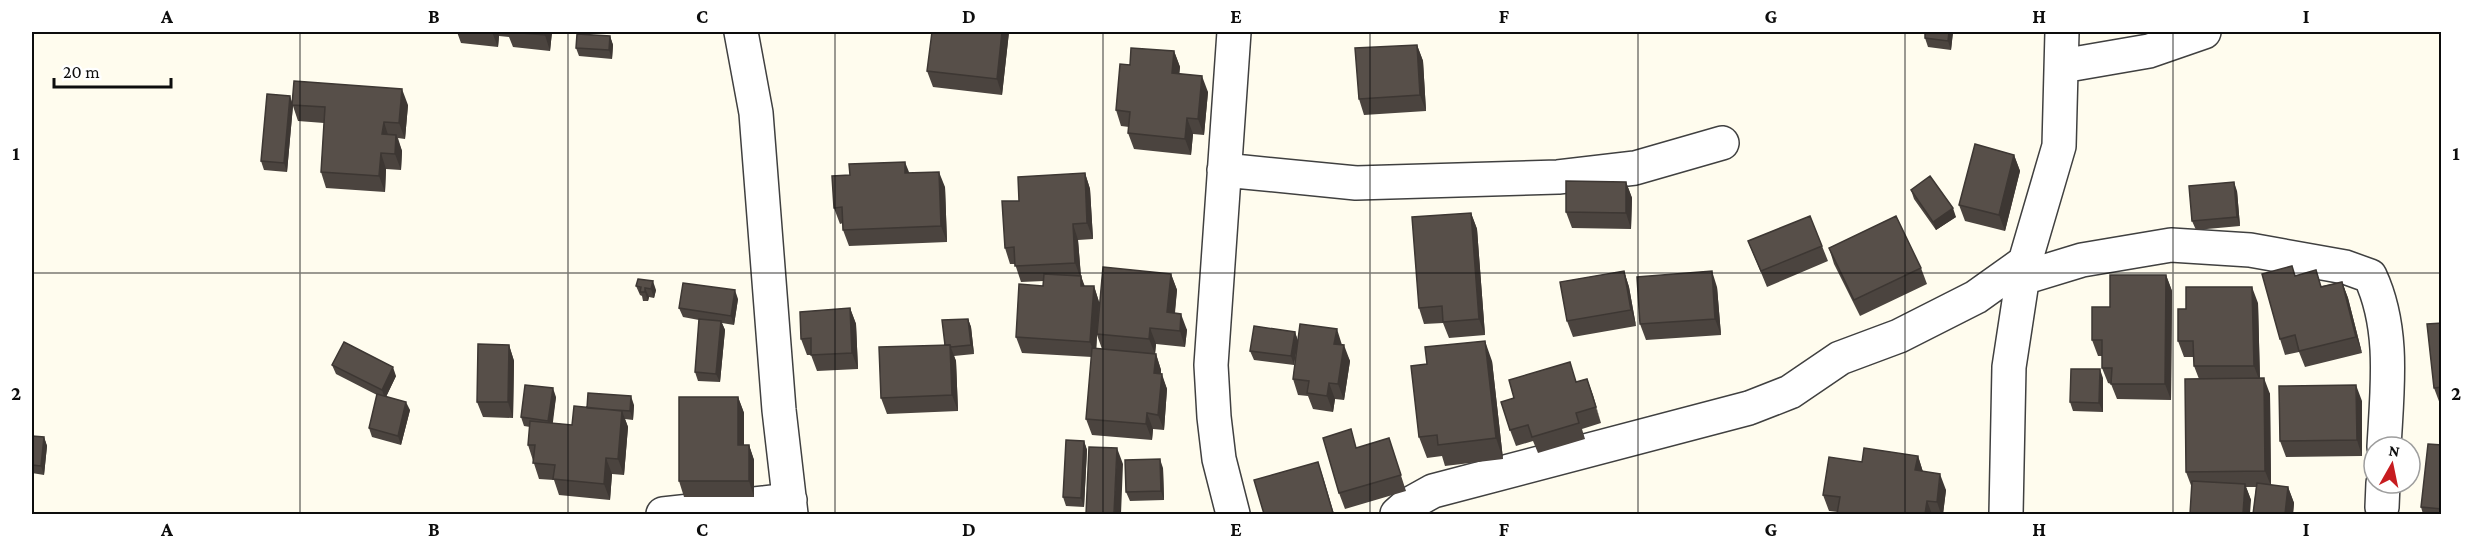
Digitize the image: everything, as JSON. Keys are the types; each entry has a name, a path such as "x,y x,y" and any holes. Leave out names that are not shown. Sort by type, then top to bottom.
{"street":[{"path":"663,514 791,507 779,410 756,113 741,32"},
{"path":"1233,514 1219,459 1211,365 1234,32"},
{"path":"2006,514 2010,367 2024,270 2059,146 2062,32"},
{"path":"2062,66 2149,51 2204,32"},
{"path":"1224,170 1356,183 1558,177 1635,168 1722,142"},
{"path":"1397,514 1406,506 1433,491 1749,408 1791,392 1840,358 1899,336 2024,270 2171,244 2250,250 2345,267 2370,276 2378,294 2387,339 2384,435"}],"building":[{"path":"509,32 545,32 545,35"},
{"path":"932,32 1002,32 997,79 927,71"},
{"path":"1925,32 1949,32 1948,41 1925,38"},
{"path":"577,34 610,36 609,50 576,48"},
{"path":"1417,45 1420,95 1359,99 1355,48"},
{"path":"1131,48 1174,51 1172,73 1202,76 1198,119 1187,118 1185,139 1128,133 1130,112 1116,110 1120,64 1130,65"},
{"path":"294,81 402,89 399,123 384,122 382,134 396,135 395,154 381,153 379,176 321,172 325,107 292,105"},
{"path":"267,94 290,96 284,163 261,161"},
{"path":"1975,144 2014,155 1999,215 1959,205"},
{"path":"905,162 905,173 939,172 941,226 843,230 842,207 834,208 832,176 850,175 849,164"},
{"path":"1085,173 1087,223 1073,224 1075,263 1015,266 1014,247 1005,248 1002,201 1019,201 1018,177"},
{"path":"1930,176 1953,208 1933,222 1911,190"},
{"path":"1566,181 1626,182 1626,213 1566,212"},
{"path":"2234,182 2237,217 2192,221 2189,186"},
{"path":"1471,213 1479,319 1443,322 1442,306 1419,308 1412,217"},
{"path":"1810,216 1822,246 1761,271 1748,241"},
{"path":"1896,216 1921,268 1854,300 1829,248"},
{"path":"2292,266 2295,276 2316,270 2321,287 2342,282 2356,337 2299,351 2295,335 2280,339 2262,274"},
{"path":"1103,267 1171,274 1167,312 1181,314 1180,331 1150,328 1149,339 1097,334"},
{"path":"1624,271 1631,310 1567,321 1560,282"},
{"path":"1712,271 1715,319 1640,324 1637,277"},
{"path":"1044,274 1081,276 1081,286 1094,286 1090,342 1016,337 1019,284 1043,286"},
{"path":"2110,275 2166,275 2165,384 2111,384 2112,368 2102,368 2102,340 2092,340 2092,307 2110,307"},
{"path":"638,279 653,281 651,289 645,288 645,292 640,292 641,287 636,286"},
{"path":"683,283 735,290 731,316 679,308"},
{"path":"2186,287 2252,287 2254,366 2194,366 2193,341 2178,341 2178,309 2186,309"},
{"path":"850,308 852,353 811,355 811,338 801,339 800,312"},
{"path":"699,319 721,321 716,374 695,372"},
{"path":"968,319 971,345 951,347 945,345 942,320"},
{"path":"2442,323 2442,387 2434,388 2427,324"},
{"path":"1300,324 1337,329 1334,344 1344,345 1338,384 1329,383 1327,396 1307,393 1309,381 1293,379"},
{"path":"1254,326 1295,332 1291,356 1250,351"},
{"path":"1485,341 1496,438 1438,445 1437,435 1419,437 1411,366 1427,364 1425,347"},
{"path":"344,342 393,367 382,390 332,365"},
{"path":"478,344 509,345 508,402 477,402"},
{"path":"950,345 952,395 881,398 879,347"},
{"path":"1092,348 1156,354 1154,373 1162,374 1158,415 1147,413 1146,424 1086,419"},
{"path":"1570,362 1576,382 1587,379 1596,407 1576,413 1579,423 1532,437 1528,425 1510,430 1501,402 1514,398 1509,380"},
{"path":"2071,369 2100,369 2099,403 2070,402"},
{"path":"2264,378 2265,471 2186,472 2185,379"},
{"path":"525,385 553,388 548,421 521,417"},
{"path":"2356,385 2357,440 2280,441 2279,386"},
{"path":"588,393 631,396 630,411 587,408"},
{"path":"377,394 406,402 398,436 369,428"},
{"path":"679,397 738,397 738,445 749,445 749,481 679,481"},
{"path":"574,406 622,411 618,459 606,458 604,484 553,479 555,465 533,463 535,445 528,445 530,421 572,425"},
{"path":"1351,429 1356,448 1389,438 1401,475 1339,493 1323,438"},
{"path":"32,436 44,437 41,466 32,465"},
{"path":"1066,440 1084,441 1081,498 1063,497"},
{"path":"2428,444 2442,445 2442,509 2421,507"},
{"path":"1089,447 1117,448 1114,514 1086,514"},
{"path":"1864,448 1918,456 1915,470 1940,474 1937,502 1927,501 1925,514 1837,514 1840,497 1823,495 1829,457 1862,462"},
{"path":"1160,459 1161,491 1126,492 1125,460"},
{"path":"1318,462 1333,513 1264,514 1254,480"},
{"path":"2192,481 2245,484 2243,514 2190,514"},
{"path":"2257,483 2288,487 2285,514 2253,514"}]}
